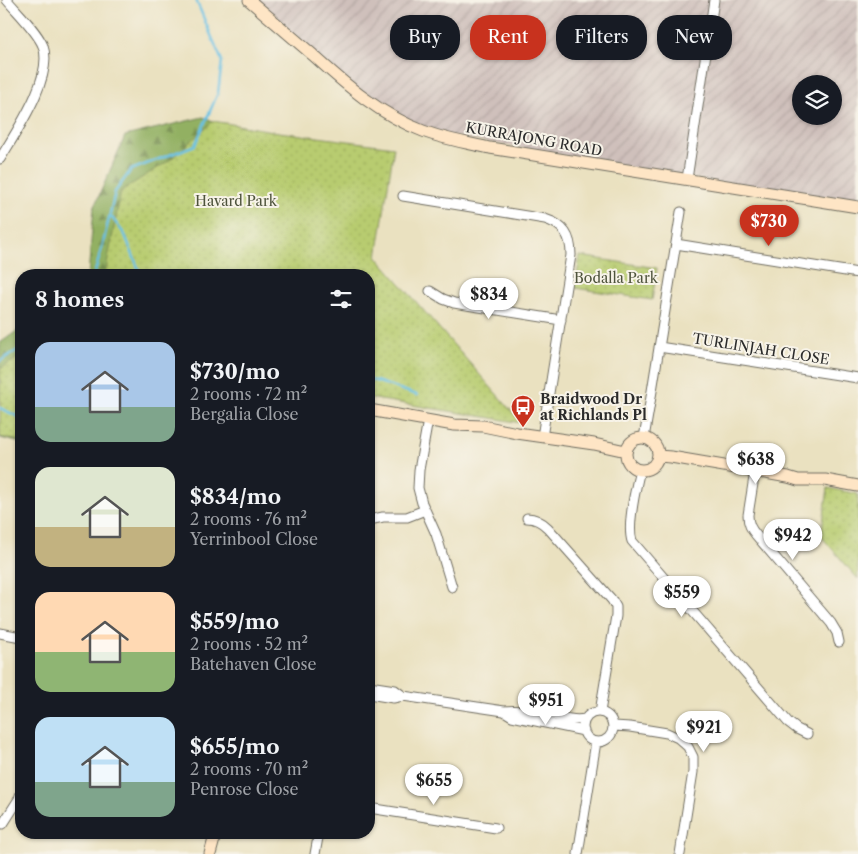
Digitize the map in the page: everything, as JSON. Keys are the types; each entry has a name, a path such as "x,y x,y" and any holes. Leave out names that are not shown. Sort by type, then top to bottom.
{"main road":[{"name":"KURRAJONG ROAD","path":"249,0 365,99 387,114 423,131 490,148 858,207"},
{"path":"375,411 454,425 483,426 626,451"},
{"path":"644,438 653,442 658,456 653,465 645,470 640,470 631,466 628,462 626,451 634,440 644,438"},
{"path":"658,456 756,471 798,480 825,480 858,486"},
{"path":"210,854 214,839"}],"street":[{"path":"0,159 29,110 41,80 45,55 42,44 31,28 7,0"},
{"path":"687,179 714,0"},
{"path":"403,196 545,219 565,231 569,238 571,255 542,437"},
{"path":"644,438 681,212"},
{"path":"676,244 858,273"},
{"path":"430,291 443,300 454,303 561,320"},
{"name":"TURLINJAH CLOSE","path":"659,348 858,378"},
{"path":"428,420 418,493 439,542 452,587"},
{"path":"640,470 631,525 630,534 632,541 788,722 807,734"},
{"path":"756,471 748,515 751,528 832,623 839,642"},
{"path":"375,519 407,517 425,510"},
{"path":"527,518 536,519 543,523 612,600 616,607 600,712"},
{"path":"0,633 15,636"},
{"path":"375,687 395,690 403,696"},
{"path":"375,695 393,698 403,696 504,711 529,711 572,720 585,720"},
{"path":"504,711 512,716 584,731"},
{"path":"594,712 600,712 609,716 614,726 611,736 602,742 591,740 584,731 583,725 585,720 594,712"},
{"path":"614,726 667,733 678,738 688,747 692,757 693,772 680,854"},
{"path":"578,854 596,742"},
{"path":"4,824 15,806"},
{"path":"375,809 496,828"},
{"path":"315,854 318,839"}],"shaded area":[{"path":"249,0 858,0 858,207 423,131 347,85"}],"green space":[{"path":"203,117 213,121 220,169 179,269 89,269 94,207 125,136"},
{"name":"Havard Park","path":"213,121 279,132 394,147 377,257 522,423 375,399 375,269 106,269 121,191 170,160"},
{"name":"Bodalla Park","path":"580,256 657,268 652,300 575,288"},
{"path":"15,332 15,442 0,438 0,343"},
{"path":"15,360 15,440 0,437 0,369"},
{"path":"828,488 858,494 858,579 821,536"}],"waterway":[{"path":"96,269 115,192 131,170 195,145 218,93 222,61 196,0"},
{"path":"110,215 125,235 139,269"},
{"path":"0,361 15,352"},
{"path":"375,381 417,395"},
{"path":"0,408 15,415"}],"place":[{"name":"Braidwood Dr at Richlands Pl","path":"523,428"}]}
